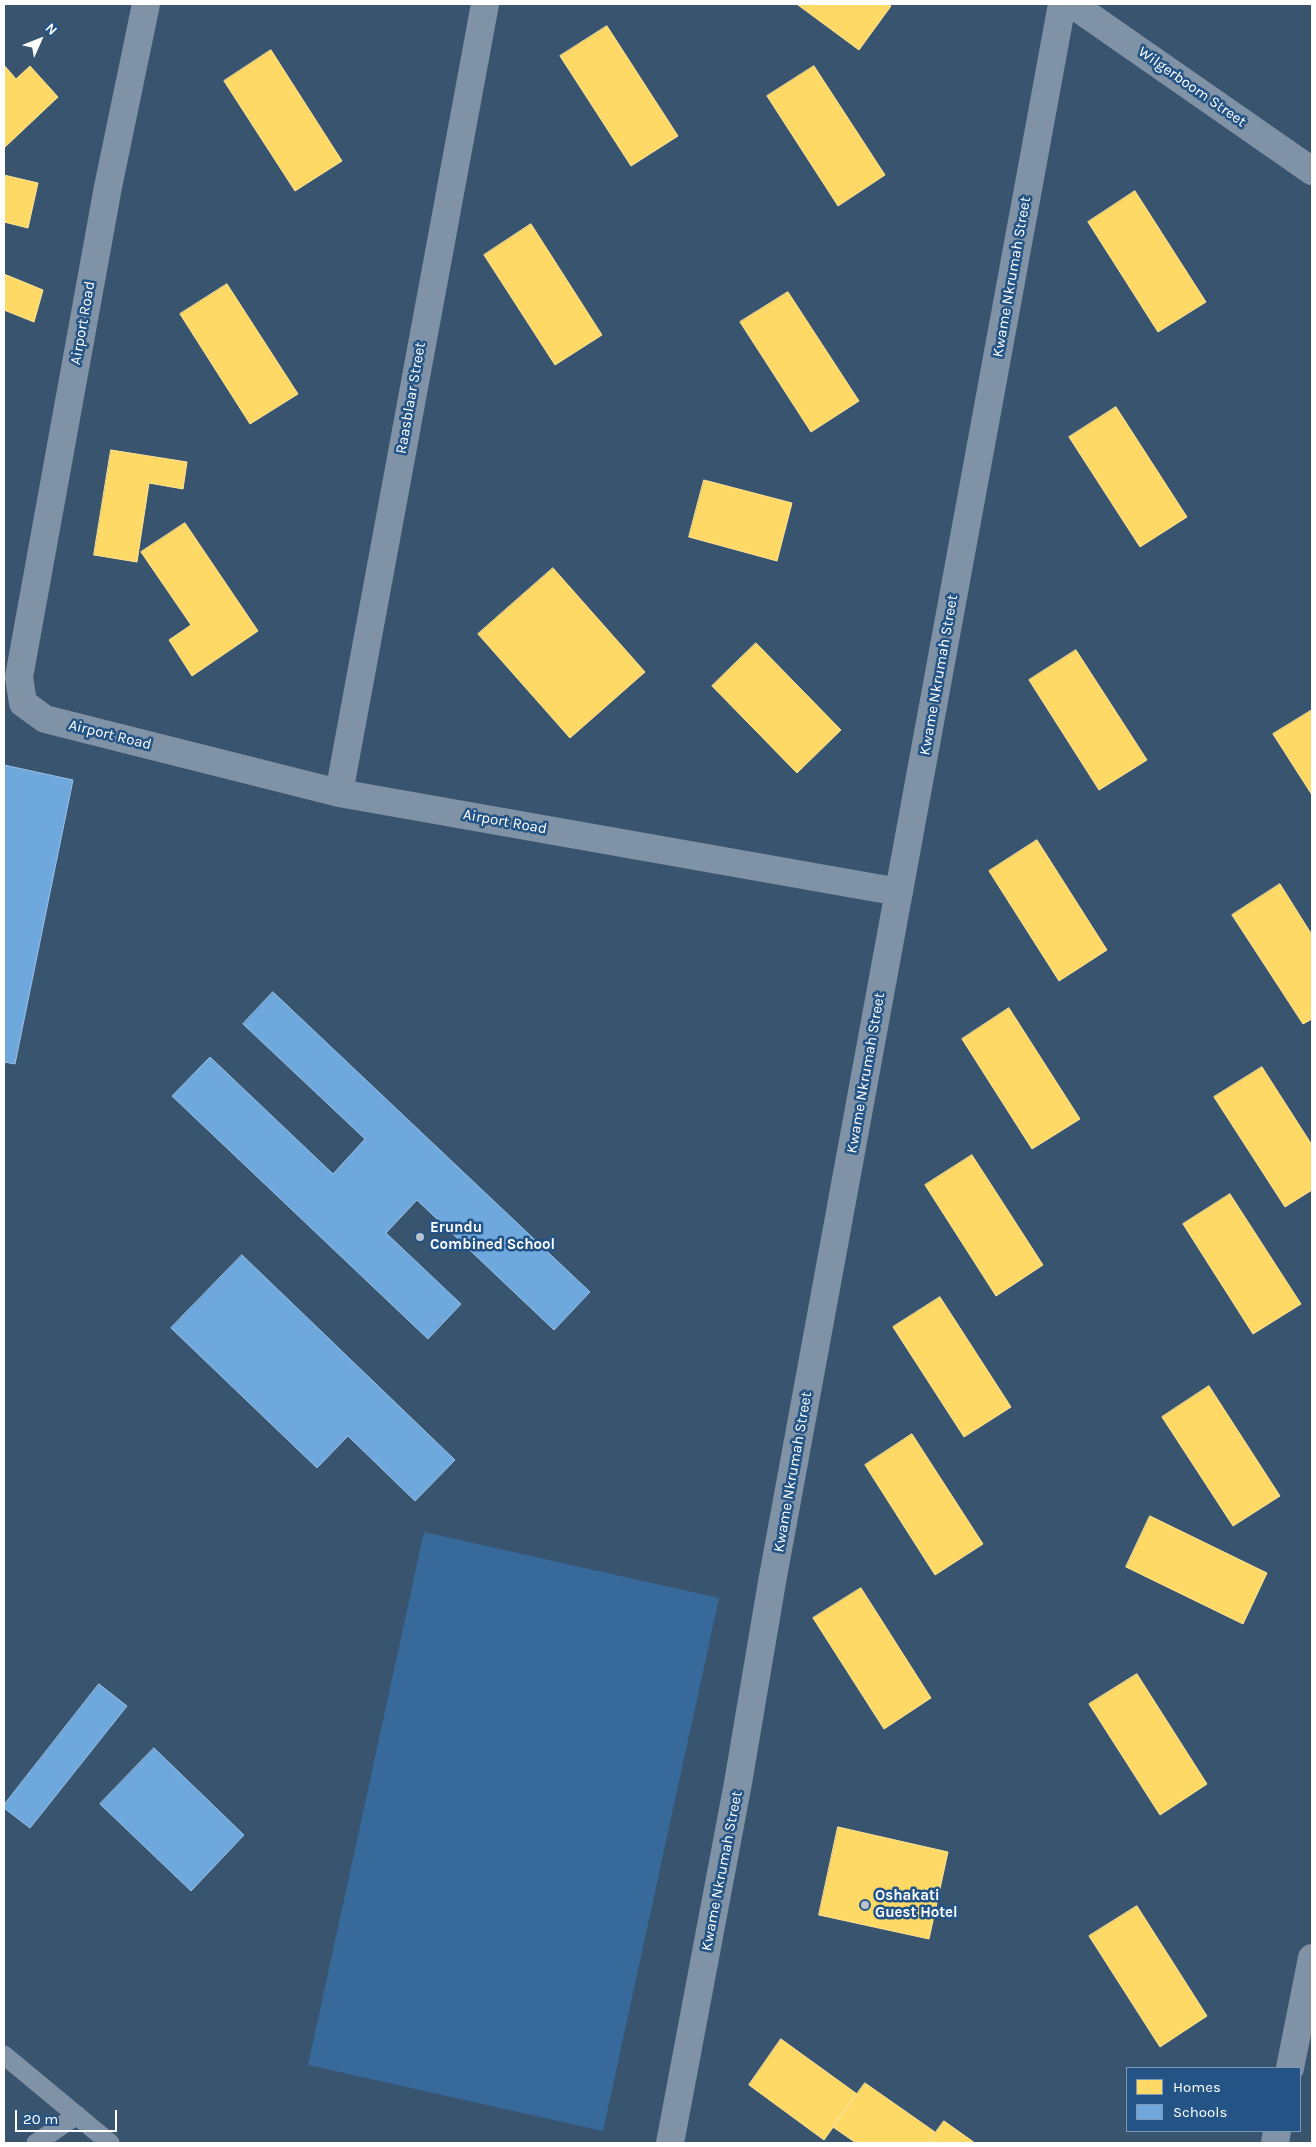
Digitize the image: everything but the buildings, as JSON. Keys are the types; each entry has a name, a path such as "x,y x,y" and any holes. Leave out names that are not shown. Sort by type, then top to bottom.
{"street":[{"name":"Airport Road","path":"146,4 108,187 13,706 45,719 339,793 899,892"},
{"name":"Raasblaar Street","path":"339,793 485,4"},
{"name":"Kwame Nkrumah Street","path":"670,2143 738,1783 772,1582 1062,4"},
{"name":"Wilgerboom Street","path":"1072,4 1312,170"},
{"path":"1290,2067 1306,2022 1312,1958"}],"lane":[{"path":"4,2055 110,2143"},
{"path":"36,2143 77,2115"}],"shaded area":[{"path":"424,1532 719,1598 603,2131 308,2065"}],"place":[{"name":"Erundu Combined School","path":"420,1237"},
{"name":"Oshakati Guest Hotel","path":"865,1905"}]}
